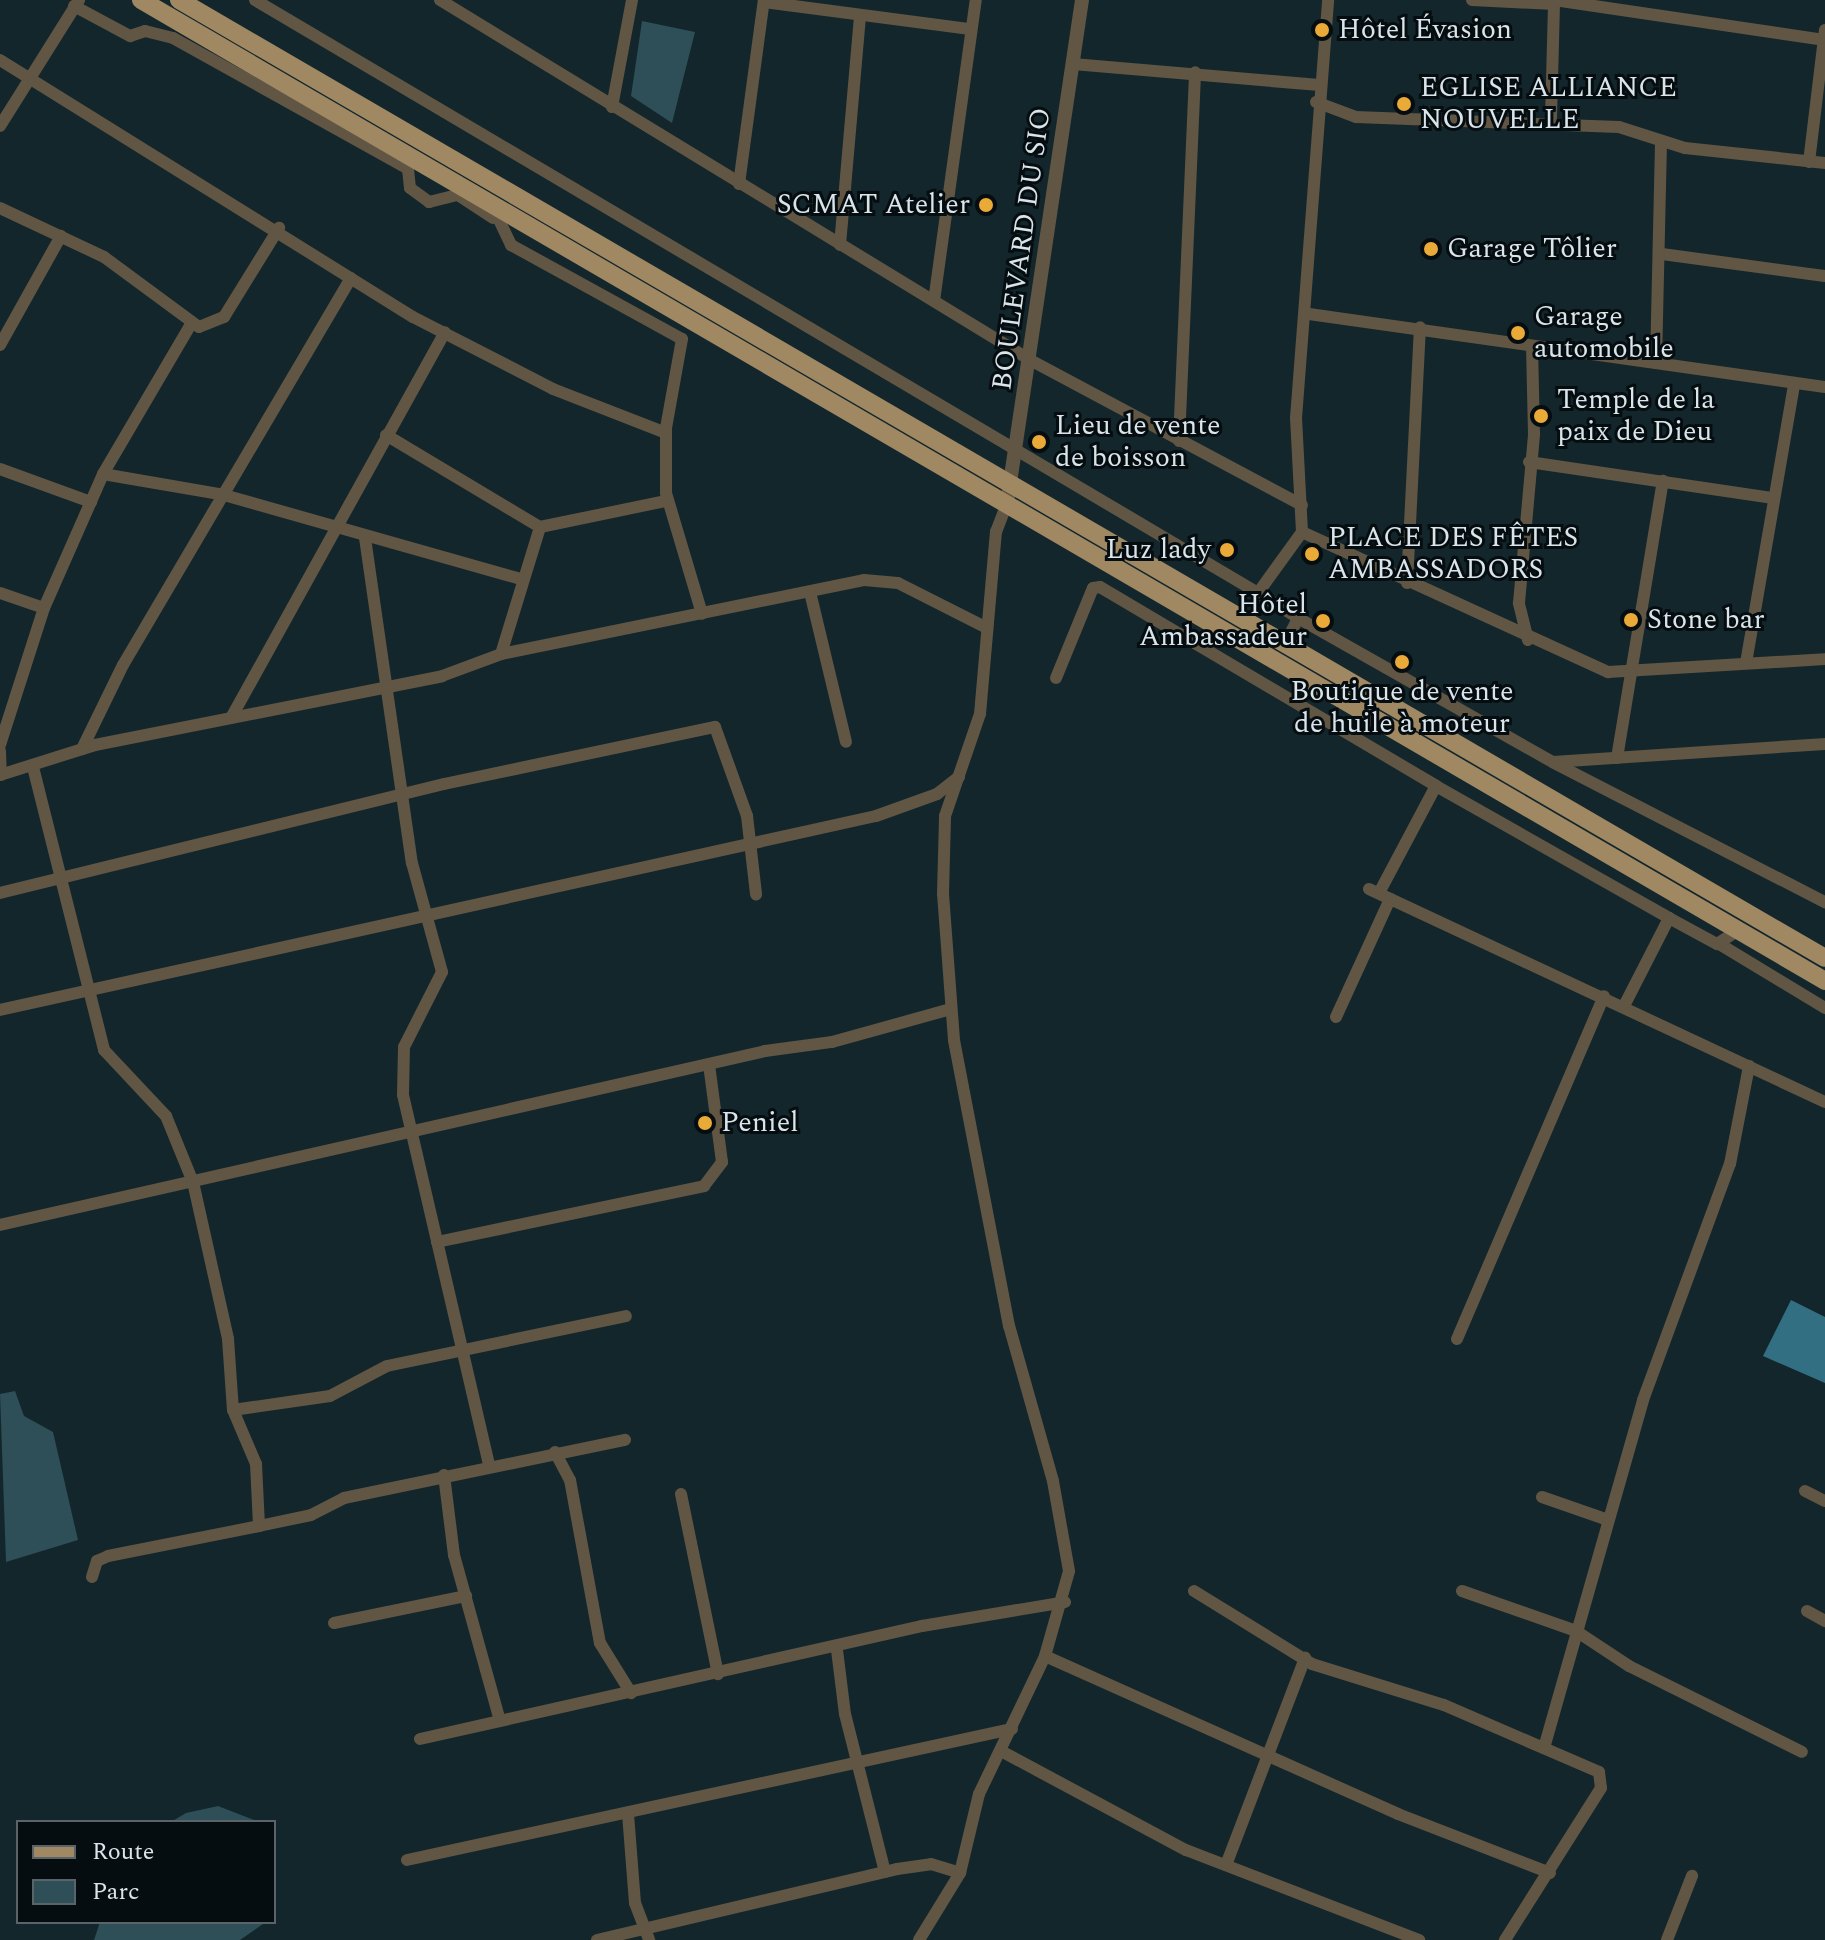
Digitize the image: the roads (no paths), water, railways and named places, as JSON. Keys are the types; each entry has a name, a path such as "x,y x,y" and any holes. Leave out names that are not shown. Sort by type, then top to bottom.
{"main road":[{"path":"141,0 492,211 1010,496 1286,642 1825,958"},
{"path":"179,0 1010,496 1728,939 1825,981"}],"street":[{"path":"255,0 943,402 1018,455 1298,618 1553,762 1825,902"},
{"path":"440,0 458,5 612,107 1032,361 1302,505"},
{"path":"612,107 632,0"},
{"path":"934,301 976,0"},
{"name":"BOULEVARD DU SIO","path":"1010,496 1082,0"},
{"path":"1258,593 1302,532 1296,418 1309,314 1316,85 1328,0"},
{"path":"1472,0 1554,2 1824,36 1809,162"},
{"path":"739,184 764,1 970,29"},
{"path":"1551,122 1554,2"},
{"path":"0,126 76,3 130,36 145,31 173,38 408,169 410,188 429,202 458,195 492,211 511,245 682,339 666,433 666,501 702,614"},
{"path":"840,245 860,15"},
{"path":"0,60 279,228 351,278 445,332 553,389 666,433"},
{"path":"1073,64 1195,72 1316,85"},
{"path":"1179,441 1195,72"},
{"path":"1316,102 1356,117 1551,122 1619,127 1661,143 1825,163"},
{"path":"1656,363 1662,254 1661,143"},
{"path":"0,208 104,257 191,324"},
{"path":"0,745 44,608 103,474 191,324 224,317 279,228"},
{"path":"0,345 61,236"},
{"path":"1662,254 1825,276"},
{"path":"82,749 224,495 351,278"},
{"path":"1309,314 1420,327 1825,387"},
{"path":"1407,583 1420,327"},
{"path":"231,718 331,530 445,332"},
{"path":"1528,640 1519,603 1529,462 1532,346"},
{"path":"1746,663 1794,384"},
{"path":"386,435 540,527 666,501"},
{"path":"1529,462 1773,498"},
{"path":"0,469 91,502"},
{"path":"103,474 224,495 331,530 521,579"},
{"path":"1617,758 1628,673 1663,481"},
{"path":"919,1940 960,1873 979,1794 1045,1656 1065,1602 1069,1571 1053,1481 1009,1326 951,1009 942,837 980,714 987,628 1010,496"},
{"path":"501,654 521,579 540,527"},
{"path":"1302,532 1592,668 1628,673 1825,659"},
{"path":"365,538 400,794 442,972 404,1047 403,1095 489,1465"},
{"path":"0,751 0,775 82,749 385,685 442,676 501,654 810,592 888,581 987,628"},
{"path":"1056,678 1096,586 1230,661 1436,786 1669,918 1728,939 1825,1008"},
{"path":"810,592 846,742"},
{"path":"0,593 44,608"},
{"path":"1286,642 1298,618"},
{"path":"1230,661 1244,639"},
{"path":"0,893 400,794 715,727 752,842 756,894"},
{"path":"1553,762 1825,744"},
{"path":"33,767 104,1050 166,1116 193,1182 228,1339 233,1410 256,1464 259,1526"},
{"path":"0,1010 89,993 890,812 959,777"},
{"path":"1336,1017 1379,893 1436,786"},
{"path":"1379,893 1825,1102"},
{"path":"1624,1006 1669,918"},
{"path":"1457,1339 1604,996"},
{"path":"0,1225 412,1135 709,1065 832,1042 951,1009"},
{"path":"437,1242 704,1186 722,1162 709,1065"},
{"path":"1544,1748 1608,1520 1679,1290 1730,1164 1749,1066"},
{"path":"233,1410 330,1396 387,1366 626,1316"},
{"path":"92,1577 97,1561 108,1556 259,1526 444,1475 625,1440"},
{"path":"555,1452 572,1488 600,1643 631,1693"},
{"path":"444,1475 466,1596 500,1721"},
{"path":"1805,1491 1825,1501"},
{"path":"681,1494 718,1674"},
{"path":"1542,1497 1608,1520"},
{"path":"1194,1591 1305,1658 1544,1748 1599,1772 1603,1783 1550,1873 1505,1940"},
{"path":"1462,1591 1576,1631 1629,1666 1802,1752"},
{"path":"334,1623 466,1596"},
{"path":"420,1739 837,1650 922,1626 1065,1602"},
{"path":"1807,1611 1825,1621"},
{"path":"837,1650 885,1872"},
{"path":"1045,1656 1550,1873"},
{"path":"1226,1865 1305,1658"},
{"path":"407,1860 1012,1729"},
{"path":"1001,1751 1226,1865 1419,1940"},
{"path":"628,1814 633,1893 647,1935"},
{"path":"597,1940 647,1935 885,1872 931,1864 960,1873"},
{"path":"1667,1940 1692,1876"}],"place":[{"name":"Hôtel Évasion","path":"1322,30"},
{"name":"EGLISE ALLIANCE NOUVELLE","path":"1404,104"},
{"name":"SCMAT Atelier","path":"986,205"},
{"name":"Garage Tôlier","path":"1431,249"},
{"name":"Garage automobile","path":"1518,333"},
{"name":"Temple de la paix de Dieu","path":"1541,416"},
{"name":"Lieu de vente de boisson","path":"1039,442"},
{"name":"Luz lady","path":"1227,550"},
{"name":"PLACE DES FÊTES AMBASSADORS","path":"1312,554"},
{"name":"Stone bar","path":"1631,620"},
{"name":"Hôtel Ambassadeur","path":"1323,621"},
{"name":"Boutique de vente de huile à moteur","path":"1402,662"},
{"name":"Peniel","path":"705,1123"}]}
